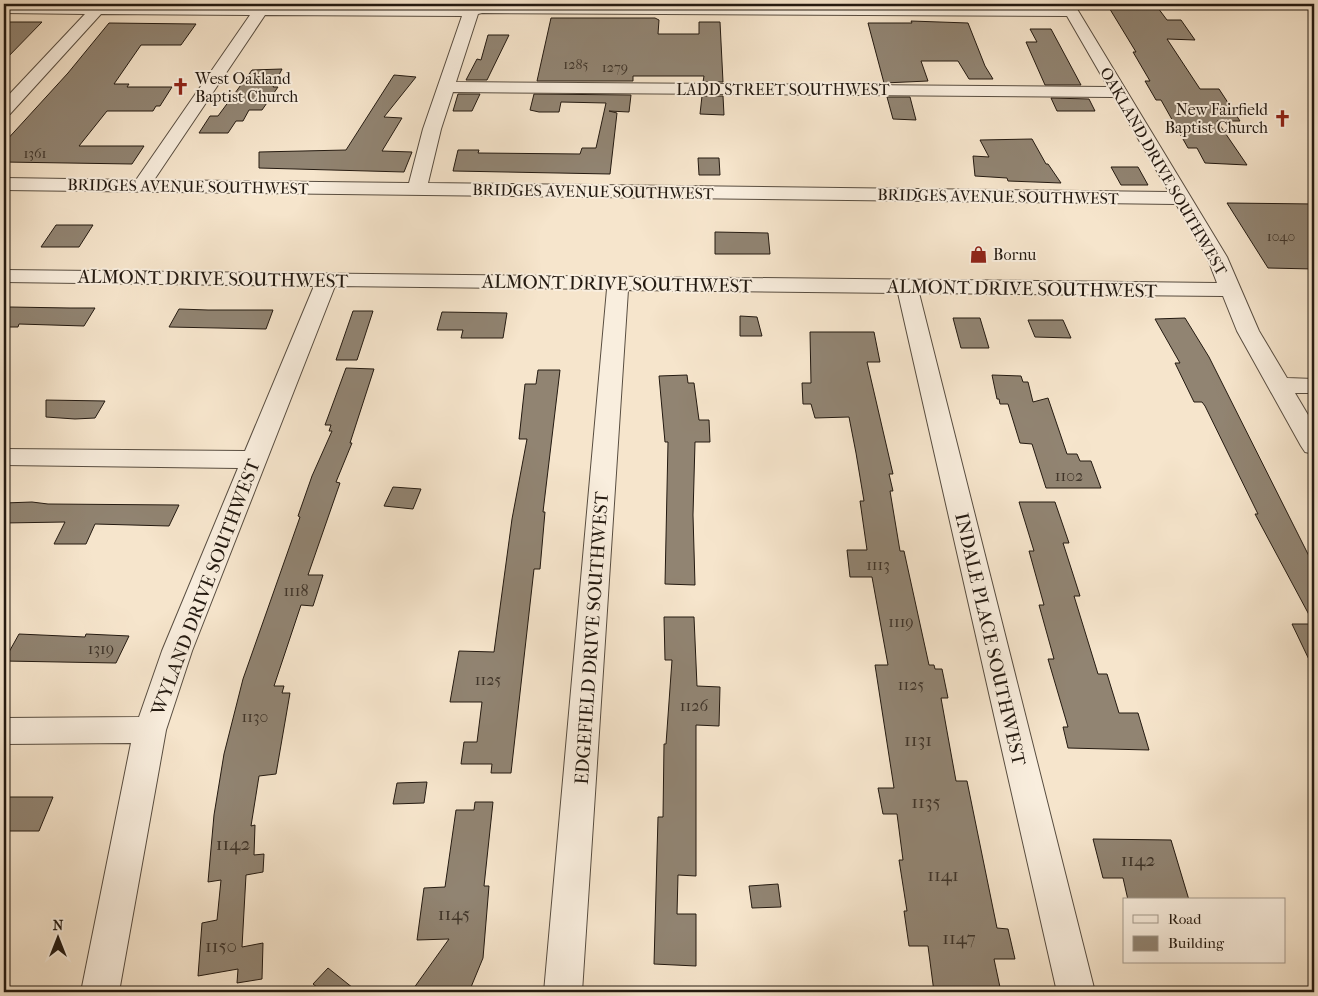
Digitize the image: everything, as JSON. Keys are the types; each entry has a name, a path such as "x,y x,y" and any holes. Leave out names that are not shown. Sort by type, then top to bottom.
{"street":[{"path":"4,9 471,12 479,8 1069,8"},
{"name":"OAKLAND DRIVE SOUTHWEST","path":"1069,8 1217,258 1248,331 1314,446"},
{"path":"4,110 97,10"},
{"path":"141,186 260,11"},
{"path":"417,189 432,129 471,12"},
{"name":"LADD STREET SOUTHWEST","path":"447,87 1119,92"},
{"name":"BRIDGES AVENUE SOUTHWEST","path":"4,184 1182,198"},
{"name":"ALMONT DRIVE SOUTHWEST","path":"4,276 1231,290"},
{"name":"WYLAND DRIVE SOUTHWEST","path":"100,992 150,730 177,651 328,279"},
{"name":"EDGEFIELD DRIVE SOUTHWEST","path":"563,992 618,283"},
{"name":"INDALE PLACE SOUTHWEST","path":"907,286 1076,992"},
{"path":"1279,385 1314,386"},
{"path":"4,457 254,460"},
{"path":"4,731 150,730"}],"building":[{"path":"1108,6 1149,6 1158,8 1167,20 1181,20 1195,40 1167,39 1200,89 1219,89 1240,121 1217,121 1247,165 1205,163 1197,148 1188,148 1161,100 1156,100 1145,81 1150,81 1133,52 1136,52"},
{"path":"551,18 655,18 659,20 658,34 699,34 699,22 720,22 723,82 703,82 704,76 633,76 633,81 537,81"},
{"path":"911,21 968,23 985,66 993,79 969,79 958,61 921,61 928,81 884,83 868,23 912,23"},
{"path":"4,22 42,22 4,61"},
{"path":"109,23 196,24 181,45 141,45 114,84 129,84 127,87 172,87 160,106 156,106 153,111 107,111 79,146 144,146 132,164 4,162 4,143 68,73"},
{"path":"1030,29 1051,29 1081,85 1045,85 1026,42 1037,42"},
{"path":"488,35 509,35 487,80 466,80 477,59 481,60"},
{"path":"282,69 273,87 278,87 262,110 249,110 243,121 236,121 228,133 199,133 210,116 218,116 252,70"},
{"path":"394,75 416,77 384,117 402,118 382,151 412,152 404,172 259,168 259,152 346,150"},
{"path":"458,94 480,94 472,111 453,111"},
{"path":"534,94 631,95 629,112 609,111 617,113 610,174 453,171 458,150 479,150 478,153 580,154 582,148 596,148 606,103 561,102 559,112 539,112 530,110"},
{"path":"702,96 723,96 724,115 700,114"},
{"path":"887,97 910,97 916,120 893,119"},
{"path":"1051,98 1089,99 1095,111 1057,111"},
{"path":"1032,139 1046,164 1048,164 1061,183 1008,181 1007,178 975,176 973,156 989,157 980,140"},
{"path":"698,158 719,158 720,175 699,175"},
{"path":"1111,167 1138,167 1148,185 1121,185"},
{"path":"1227,203 1314,204 1314,269 1268,268"},
{"path":"56,225 93,225 79,247 41,247"},
{"path":"715,232 768,233 770,254 715,254"},
{"path":"10,307 95,308 84,326 19,324 18,327 4,327 4,315"},
{"path":"179,309 273,310 266,329 169,327"},
{"path":"353,311 373,311 357,360 336,360"},
{"path":"442,312 507,313 503,338 461,338 463,330 437,330"},
{"path":"740,316 757,317 762,336 740,336"},
{"path":"953,318 980,318 989,348 961,348"},
{"path":"1185,318 1209,357 1314,566 1314,624 1255,514 1258,514 1205,406 1202,402 1194,402 1175,363 1180,363 1155,319"},
{"path":"1028,320 1063,320 1071,338 1035,337"},
{"path":"810,332 874,332 880,362 867,362 893,474 889,474 893,491 890,491 900,551 904,551 929,665 934,665 935,669 942,669 948,698 941,698 956,781 967,781 997,928 1008,929 1015,959 994,959 1001,992 934,992 928,946 909,946 904,911 907,911 899,860 903,860 897,814 883,814 878,788 894,788 875,665 888,665 872,577 850,577 847,550 867,550 860,501 864,501 849,417 815,418 811,404 803,404 802,383 811,383"},
{"path":"346,368 374,369 350,443 352,443 336,482 340,483 308,575 323,575 313,606 301,605 274,686 284,686 282,693 290,693 276,774 259,776 251,826 255,825 254,855 264,854 263,872 246,875 242,947 263,943 262,979 237,983 238,969 198,976 202,923 217,920 221,880 208,882 214,815 224,754 243,679 300,517 298,516 312,476 332,431 329,431 331,425 325,425"},
{"path":"538,370 560,370 543,512 545,512 540,569 534,569 511,773 491,773 492,764 461,764 464,742 477,742 482,702 450,702 459,651 494,652 512,519 527,439 519,439 525,384 536,384"},
{"path":"687,375 688,383 694,383 699,420 709,420 710,442 695,442 693,515 695,585 665,584 668,442 665,442 659,376"},
{"path":"992,375 1021,376 1023,382 1028,382 1033,402 1048,398 1067,454 1077,454 1080,461 1091,461 1101,488 1046,488 1032,444 1020,443 1008,404 1000,404 999,399 997,399"},
{"path":"46,400 105,401 95,418 75,419 46,417"},
{"path":"393,487 421,489 413,509 384,506"},
{"path":"32,502 48,504 179,505 169,526 95,524 86,544 54,544 65,522 4,523 4,503"},
{"path":"1019,502 1055,502 1069,543 1063,543 1080,596 1074,596 1098,674 1107,674 1119,713 1138,713 1149,750 1068,748 1063,727 1068,727 1048,659 1054,659 1039,605 1044,605 1029,551 1034,551"},
{"path":"664,617 694,617 697,686 720,687 719,726 696,725 696,876 678,875 677,914 696,914 696,966 654,964 658,817 663,817 664,744 666,744 672,660 665,660"},
{"path":"1292,624 1314,624 1314,670"},
{"path":"19,634 85,637 86,634 129,636 116,663 4,661"},
{"path":"427,782 424,803 393,804 397,783"},
{"path":"4,797 53,797 39,831 4,831"},
{"path":"475,802 493,802 484,886 489,886 483,958 469,992 411,992 449,939 417,940 424,888 445,887 456,810 474,810"},
{"path":"1093,839 1171,840 1188,898 1128,898 1123,878 1103,878"},
{"path":"778,884 781,907 752,908 749,886"},
{"path":"328,968 358,992 323,992 313,984"}],"place":[{"name":"West Oakland Baptist Church","path":"181,87"},
{"name":"New Fairfield Baptist Church","path":"1282,118"},
{"name":"Bornu","path":"979,254"}]}
